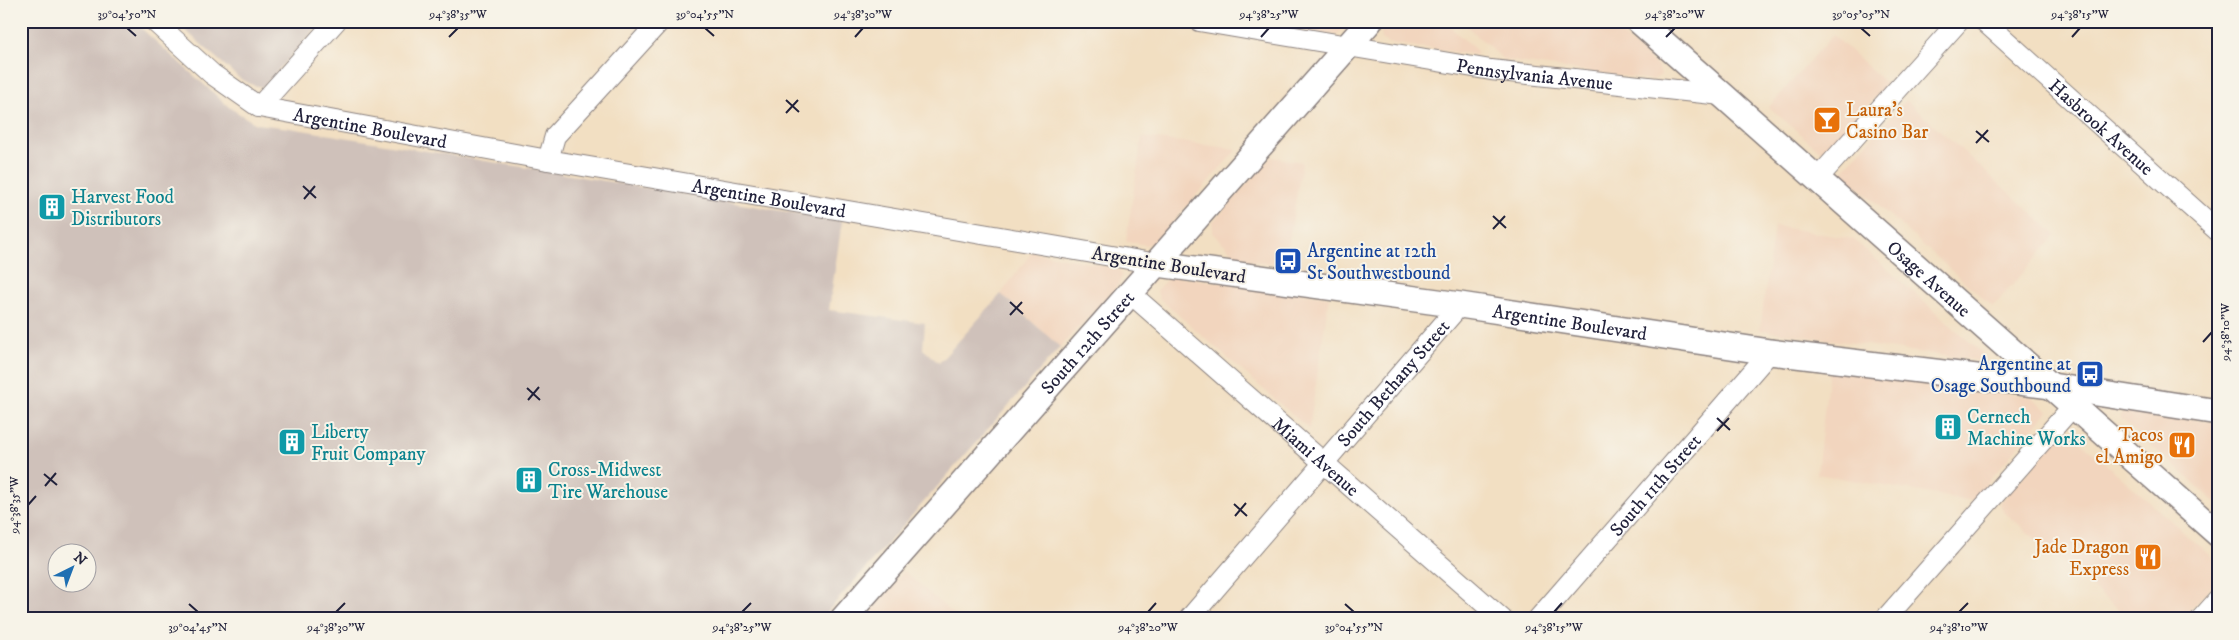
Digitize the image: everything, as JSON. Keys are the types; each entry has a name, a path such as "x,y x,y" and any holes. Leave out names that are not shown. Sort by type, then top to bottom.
{"street":[{"name":"Argentine Boulevard","path":"154,21 212,74 259,107 548,160 1158,264 1460,305 1770,352 2052,386 2218,412"},
{"path":"259,107 336,21"},
{"path":"548,160 555,136 660,21"},
{"path":"1199,21 1302,37"},
{"path":"1284,21 1302,37"},
{"name":"South 12th Street","path":"843,619 1158,264 1370,21"},
{"name":"Osage Avenue","path":"1639,21 2218,534"},
{"path":"1817,179 1959,21"},
{"name":"Hasbrook Avenue","path":"1984,21 2218,231"},
{"name":"Pennsylvania Avenue","path":"1302,37 1348,47 1491,70 1722,95"},
{"name":"Miami Avenue","path":"1131,294 1502,619"},
{"name":"South Bethany Street","path":"1189,619 1460,305"},
{"name":"South 11th Street","path":"1538,619 1770,352"},
{"path":"1885,619 2073,406"},
{"path":"2201,619 2218,600"}],"shaded area":[{"path":"21,21 133,21 230,108 256,124 290,128 842,221 829,310 925,323 923,349 939,363 1001,294 1060,347 821,619 21,619"},
{"path":"175,21 322,21 263,87 253,85 239,78"},
{"path":"1298,21 1350,21 1337,35 1311,33"},
{"path":"1391,21 1443,21 1477,51 1477,55 1389,43 1382,39 1381,32"},
{"path":"1461,21 1607,21 1658,67 1661,75 1652,80 1504,60"},
{"path":"1833,35 1887,84 1829,149 1820,151 1769,107"},
{"path":"1906,100 2056,235 1993,307 1844,175 1844,169"},
{"path":"1142,137 1237,149 1162,234 1154,242 1146,245 1126,241"},
{"path":"1271,157 1302,162 1285,265 1246,260 1235,255 1212,232 1213,222"},
{"path":"1774,226 1853,239 1982,353 1981,361 1760,330"},
{"path":"1032,252 1116,268 1122,275 1119,284 1060,347 1001,294"},
{"path":"1173,276 1329,297 1309,429 1159,298 1157,290 1165,281"},
{"path":"1829,369 2031,397 2048,411 1972,501 1817,474"},
{"path":"2127,410 2218,423 2218,504 2121,419 2121,413"},
{"path":"2066,429 2218,562 2218,578 2182,619 2129,619 2003,511 2000,503"},
{"path":"904,571 959,619 862,619"}],"place":[{"name":"Laura's Casino Bar","path":"1827,120"},
{"name":"Harvest Food Distributors","path":"52,207"},
{"name":"Argentine at 12th St Southwestbound","path":"1288,261"},
{"name":"Argentine at Osage Southbound","path":"2090,374"},
{"name":"Cernech Machine Works","path":"1948,427"},
{"name":"Liberty Fruit Company","path":"292,442"},
{"name":"Tacos el Amigo","path":"2182,445"},
{"name":"Cross-Midwest Tire Warehouse","path":"529,480"},
{"name":"Jade Dragon Express","path":"2148,557"}]}
